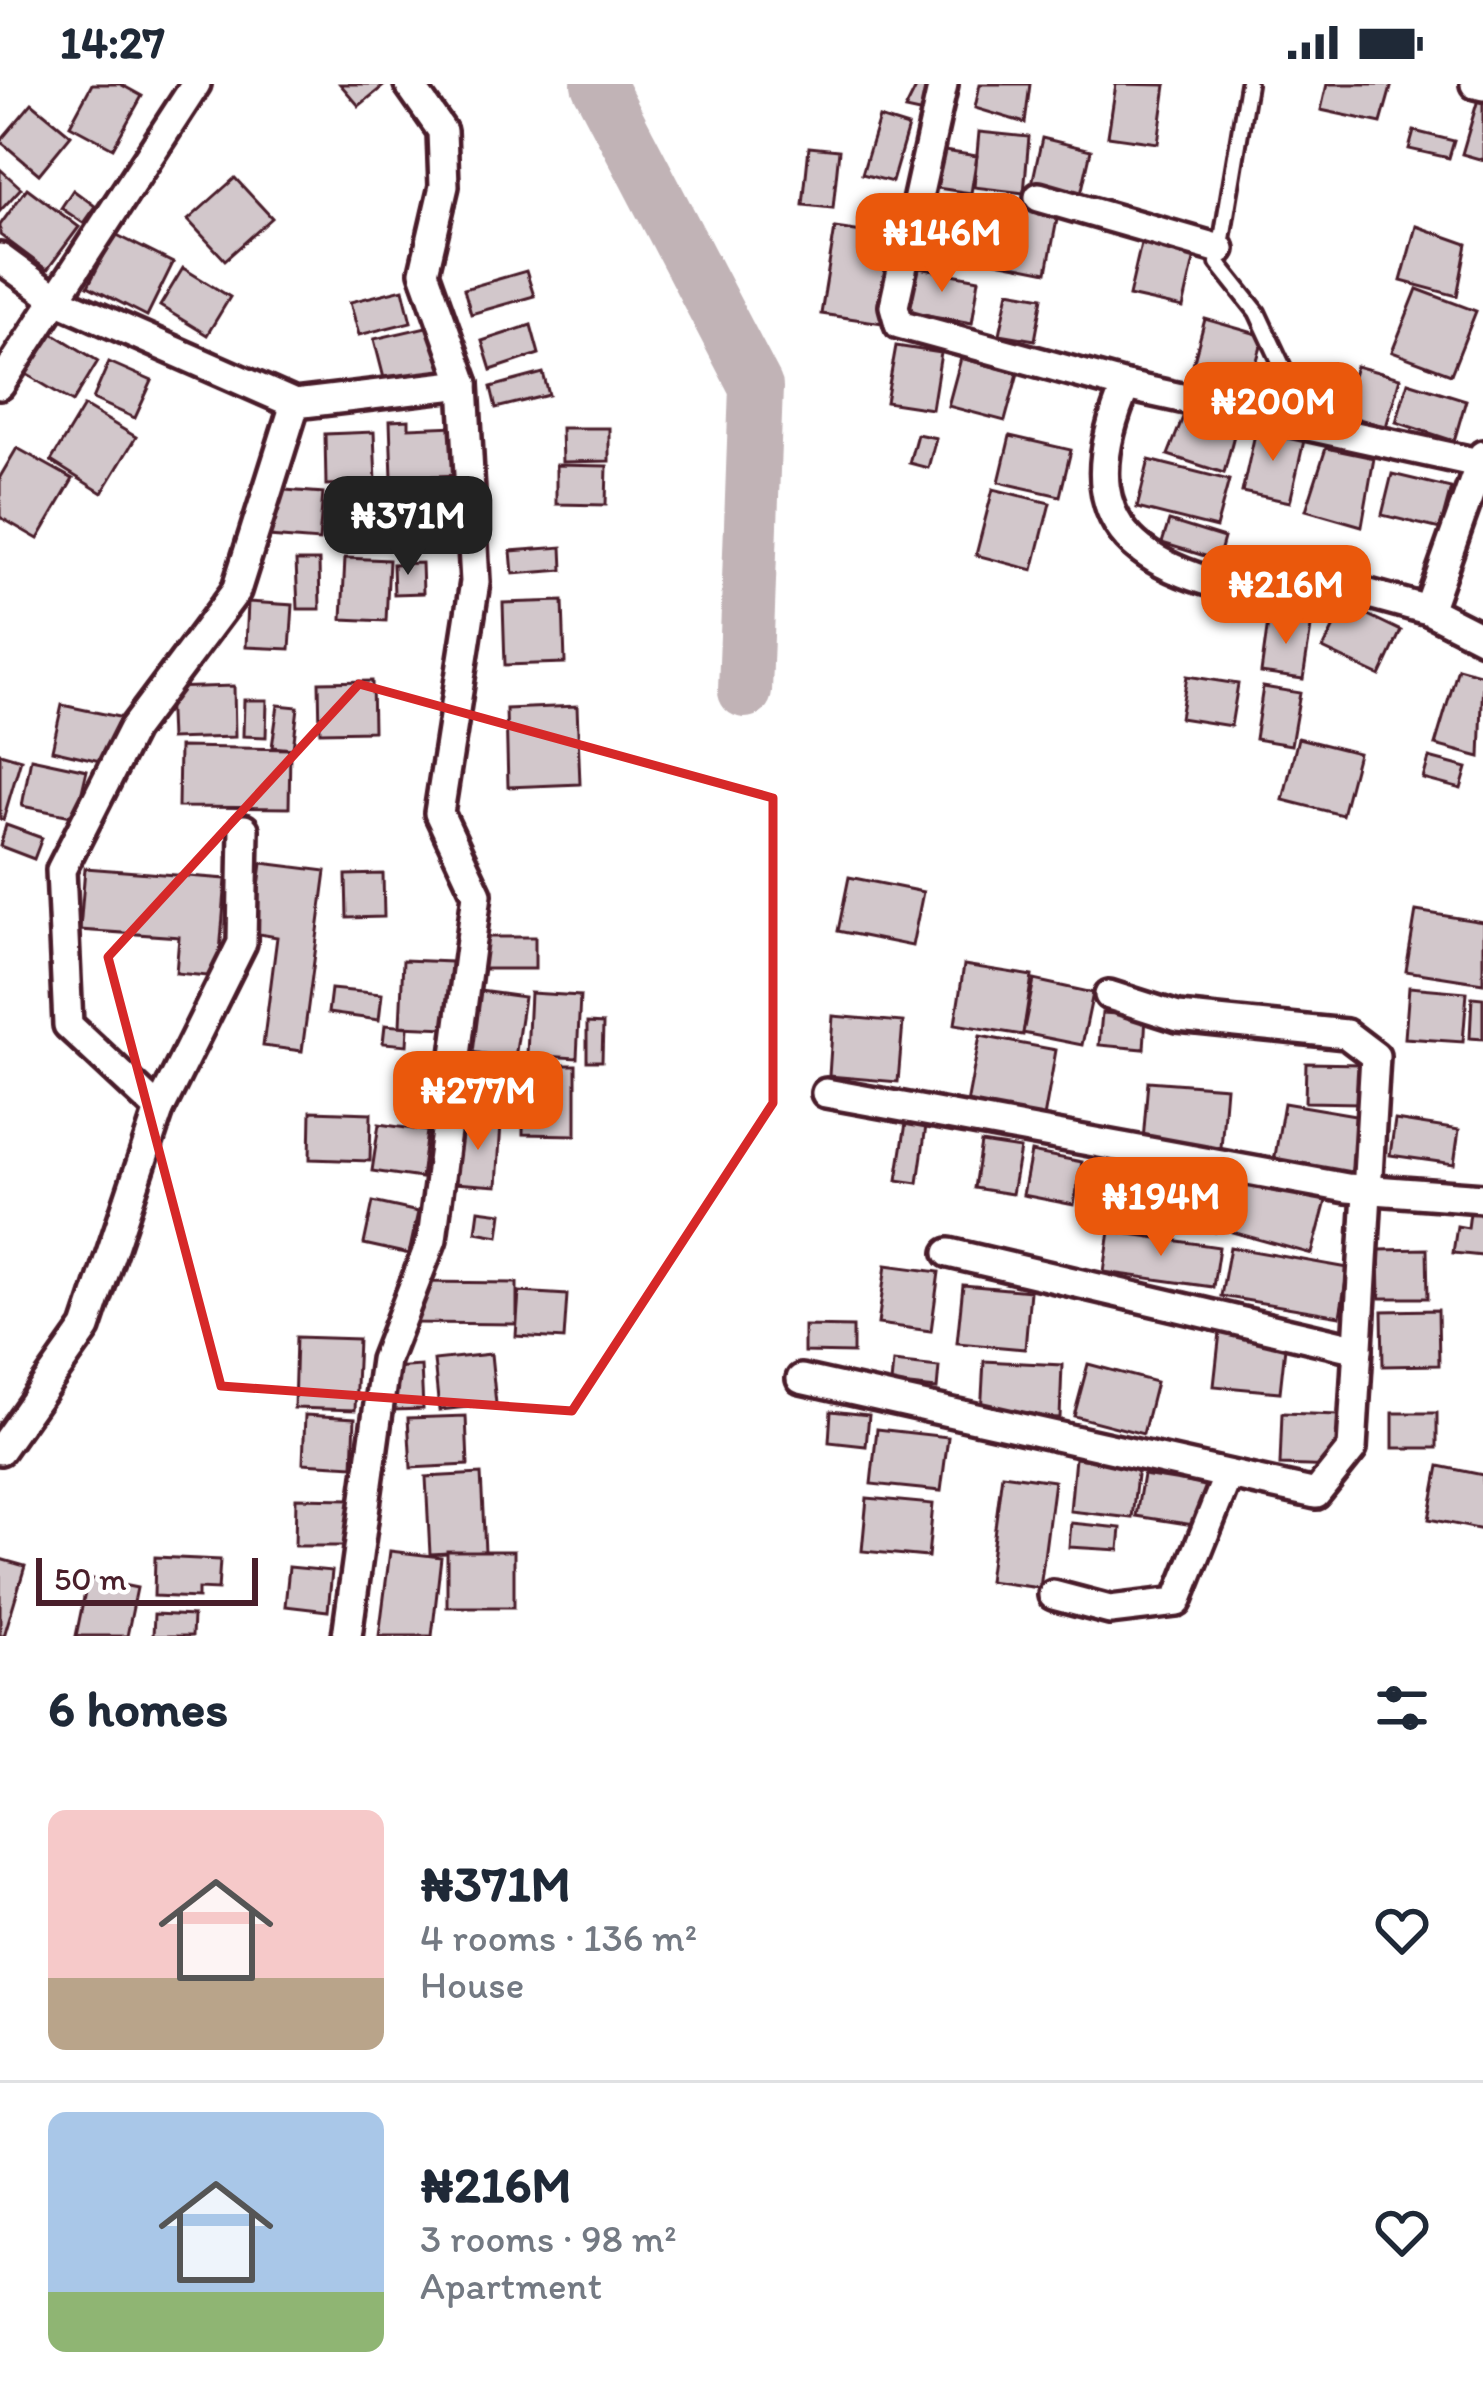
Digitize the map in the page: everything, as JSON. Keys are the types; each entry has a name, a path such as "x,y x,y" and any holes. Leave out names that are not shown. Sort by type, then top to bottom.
{"street":[{"path":"0,385 196,84"},
{"path":"347,1636 385,1360 432,1238 477,894 439,813 475,582 464,384 424,272 444,186 442,131 409,84"},
{"path":"943,84 894,306 899,324 1126,386 1482,461 1428,610"},
{"path":"1039,197 1220,249"},
{"path":"0,258 56,299 296,404 464,384"},
{"path":"1126,386 1108,428 1104,478 1105,493 1135,549 1215,586 1311,604 1340,586 1428,610 1483,638"},
{"path":"159,1110 68,1025 61,870 132,730 236,591 296,404"},
{"path":"0,1450 86,1328 159,1110 242,943 244,829"},
{"path":"801,1379 1316,1494 1352,1449 1375,1057 1346,1034 1178,1017 1109,995"},
{"path":"826,1093 1368,1189 1483,1198"},
{"path":"949,1253 1358,1349"},
{"path":"1053,1595 1110,1610 1177,1602 1228,1475"}],"lane":[{"path":"1248,84 1218,263 1257,312 1309,423"}],"highlighted area":[{"path":"359,684 773,798 773,1103 572,1411 221,1386 108,957"}],"building":[{"path":"92,84 120,84 142,96 113,148 70,125"},
{"path":"340,84 386,84 359,106"},
{"path":"918,84 940,84 933,116 905,110"},
{"path":"980,84 1030,84 1025,123 975,108"},
{"path":"1116,84 1166,85 1158,143 1108,136"},
{"path":"1327,84 1392,84 1381,123 1321,110"},
{"path":"1479,96 1483,98 1483,160 1462,154"},
{"path":"32,103 71,135 39,174 0,141"},
{"path":"879,118 908,127 892,182 862,174"},
{"path":"1414,131 1454,141 1449,158 1409,149"},
{"path":"979,132 1029,137 1024,193 974,187"},
{"path":"1042,138 1091,150 1081,194 1032,184"},
{"path":"809,147 839,150 833,208 803,205"},
{"path":"944,151 977,156 971,193 937,188"},
{"path":"0,169 21,188 0,211"},
{"path":"235,178 272,218 225,260 188,220"},
{"path":"27,188 79,227 47,270 0,235 0,225"},
{"path":"73,190 95,206 83,223 61,208"},
{"path":"1004,207 1058,214 1047,272 992,261"},
{"path":"1416,226 1467,244 1457,296 1401,281"},
{"path":"835,228 897,237 883,323 821,314"},
{"path":"115,234 173,263 147,316 88,286"},
{"path":"1142,239 1196,251 1183,308 1129,296"},
{"path":"914,267 979,279 972,323 905,311"},
{"path":"183,268 230,297 207,335 160,306"},
{"path":"526,271 534,296 471,314 464,289"},
{"path":"403,289 411,322 359,335 350,302"},
{"path":"1417,289 1476,311 1451,374 1392,352"},
{"path":"1009,291 1043,297 1035,340 1000,334"},
{"path":"1205,319 1264,336 1247,395 1189,379"},
{"path":"439,324 450,372 386,386 374,339"},
{"path":"531,325 539,354 491,370 482,341"},
{"path":"46,329 98,361 73,402 21,371"},
{"path":"896,346 941,353 932,409 886,402"},
{"path":"961,358 1018,373 1005,421 948,406"},
{"path":"109,362 152,381 135,418 93,399"},
{"path":"1356,366 1400,378 1386,427 1342,414"},
{"path":"543,373 549,395 496,408 491,387"},
{"path":"1408,382 1466,400 1454,441 1396,422"},
{"path":"84,406 136,437 102,493 51,461"},
{"path":"1187,407 1238,420 1224,473 1168,455"},
{"path":"409,420 409,428 456,426 458,475 392,478 390,421"},
{"path":"1257,425 1305,436 1290,502 1242,492"},
{"path":"561,428 609,428 609,461 562,462"},
{"path":"374,432 376,483 326,485 325,434"},
{"path":"917,434 936,438 928,468 909,463"},
{"path":"1010,436 1071,450 1060,496 999,482"},
{"path":"17,448 73,479 38,539 0,517 0,477"},
{"path":"1326,448 1374,458 1362,526 1306,510"},
{"path":"1149,460 1229,480 1216,528 1137,508"},
{"path":"556,465 607,466 606,505 556,504"},
{"path":"1392,474 1451,488 1440,529 1382,515"},
{"path":"272,489 323,493 319,541 269,537"},
{"path":"993,489 1050,503 1033,570 976,555"},
{"path":"1169,521 1224,538 1218,560 1162,543"},
{"path":"562,547 563,570 513,574 511,551"},
{"path":"345,558 389,560 386,621 342,619"},
{"path":"296,561 319,561 320,609 298,609"},
{"path":"422,563 423,593 394,594 393,564"},
{"path":"563,601 565,663 505,665 503,603"},
{"path":"248,602 293,605 290,649 246,647"},
{"path":"1345,604 1401,631 1380,676 1323,649"},
{"path":"1269,615 1312,621 1303,679 1261,673"},
{"path":"1458,668 1483,675 1480,757 1435,745"},
{"path":"1187,676 1238,684 1231,726 1180,718"},
{"path":"372,681 373,731 320,732 319,682"},
{"path":"234,686 235,737 170,739 168,688"},
{"path":"1263,687 1300,693 1291,745 1255,739"},
{"path":"244,700 267,700 266,737 243,736"},
{"path":"62,705 123,718 113,764 52,750"},
{"path":"278,705 298,707 293,749 272,747"},
{"path":"577,706 580,784 508,787 506,709"},
{"path":"1298,738 1358,753 1342,815 1283,800"},
{"path":"179,747 290,749 289,808 178,807"},
{"path":"0,753 21,759 3,820 0,819"},
{"path":"31,758 87,770 76,817 22,806"},
{"path":"1429,758 1467,768 1461,789 1423,779"},
{"path":"6,825 42,838 34,859 0,846"},
{"path":"262,863 326,871 302,1051 263,1046 277,937 253,933"},
{"path":"85,868 226,879 218,977 176,973 179,937 80,930"},
{"path":"383,874 384,917 347,918 346,875"},
{"path":"849,877 923,892 912,946 838,931"},
{"path":"1416,911 1483,922 1483,983 1406,971"},
{"path":"480,937 535,937 535,969 480,969"},
{"path":"403,960 451,962 448,1028 400,1026"},
{"path":"964,965 1032,976 1023,1035 955,1024"},
{"path":"1034,980 1093,993 1082,1045 1023,1033"},
{"path":"1409,987 1467,992 1463,1042 1405,1038"},
{"path":"331,989 382,994 379,1020 328,1013"},
{"path":"472,990 524,997 515,1058 463,1051"},
{"path":"530,993 580,996 577,1058 527,1055"},
{"path":"1472,997 1483,998 1483,1039 1470,1038"},
{"path":"1102,1013 1146,1016 1144,1049 1099,1045"},
{"path":"833,1016 903,1022 898,1082 829,1076"},
{"path":"587,1023 603,1024 602,1061 587,1061"},
{"path":"385,1025 408,1027 407,1045 383,1043"},
{"path":"980,1036 1056,1050 1044,1118 967,1104"},
{"path":"1306,1063 1362,1064 1361,1103 1305,1102"},
{"path":"524,1065 576,1065 576,1135 523,1134"},
{"path":"1148,1081 1226,1087 1221,1148 1143,1141"},
{"path":"1284,1103 1361,1116 1351,1175 1274,1162"},
{"path":"311,1111 371,1113 370,1161 310,1159"},
{"path":"1395,1120 1459,1130 1454,1164 1390,1155"},
{"path":"458,1121 501,1123 497,1186 454,1183"},
{"path":"906,1123 926,1126 918,1183 897,1180"},
{"path":"379,1124 427,1131 421,1178 372,1171"},
{"path":"981,1143 1020,1149 1012,1194 974,1188"},
{"path":"1031,1152 1082,1162 1074,1205 1023,1195"},
{"path":"1107,1166 1162,1179 1151,1224 1097,1211"},
{"path":"1199,1169 1228,1176 1215,1232 1186,1225"},
{"path":"1246,1179 1326,1201 1312,1254 1232,1232"},
{"path":"373,1202 418,1212 409,1254 364,1244"},
{"path":"1471,1205 1483,1207 1483,1256 1453,1253 1457,1226 1468,1228"},
{"path":"479,1210 502,1213 499,1236 476,1232"},
{"path":"1110,1231 1219,1247 1213,1287 1104,1272"},
{"path":"1230,1247 1348,1268 1340,1316 1221,1296"},
{"path":"1427,1249 1428,1298 1380,1298 1379,1250"},
{"path":"886,1265 939,1272 931,1331 878,1324"},
{"path":"417,1282 517,1283 517,1324 417,1323"},
{"path":"963,1285 1030,1291 1025,1349 957,1343"},
{"path":"519,1292 567,1295 564,1339 516,1336"},
{"path":"1438,1310 1439,1365 1383,1366 1382,1311"},
{"path":"804,1326 853,1327 853,1353 804,1352"},
{"path":"1220,1332 1286,1338 1280,1392 1214,1386"},
{"path":"296,1337 358,1339 355,1410 294,1408"},
{"path":"491,1354 496,1404 439,1410 434,1360"},
{"path":"984,1361 1062,1365 1060,1418 981,1414"},
{"path":"893,1362 939,1367 937,1389 891,1384"},
{"path":"1088,1364 1156,1382 1143,1434 1074,1416"},
{"path":"421,1366 423,1409 393,1410 391,1368"},
{"path":"831,1411 869,1415 866,1446 829,1442"},
{"path":"1282,1413 1338,1415 1336,1467 1280,1465"},
{"path":"1393,1413 1437,1413 1437,1448 1393,1448"},
{"path":"305,1415 355,1418 353,1466 303,1463"},
{"path":"466,1416 468,1465 411,1468 408,1418"},
{"path":"877,1429 948,1437 941,1491 871,1484"},
{"path":"1075,1458 1138,1466 1132,1518 1070,1511"},
{"path":"1439,1466 1483,1475 1483,1530 1429,1519"},
{"path":"481,1474 485,1551 430,1554 426,1477"},
{"path":"1002,1474 1054,1481 1040,1588 988,1581"},
{"path":"1143,1475 1206,1485 1200,1526 1136,1516"},
{"path":"296,1498 350,1499 349,1546 295,1546"},
{"path":"867,1498 933,1504 928,1557 862,1551"},
{"path":"1071,1523 1121,1528 1119,1550 1069,1547"},
{"path":"390,1551 441,1557 432,1636 379,1636"},
{"path":"447,1551 514,1551 514,1607 447,1607"},
{"path":"155,1557 220,1560 218,1590 198,1589 198,1598 154,1596"},
{"path":"0,1559 25,1566 4,1636 0,1636"},
{"path":"289,1567 332,1571 328,1611 285,1606"},
{"path":"88,1578 137,1588 127,1636 76,1636"},
{"path":"154,1614 193,1616 192,1636 153,1636"}],"waterway":[{"path":"598,84 756,387 745,691"}]}
